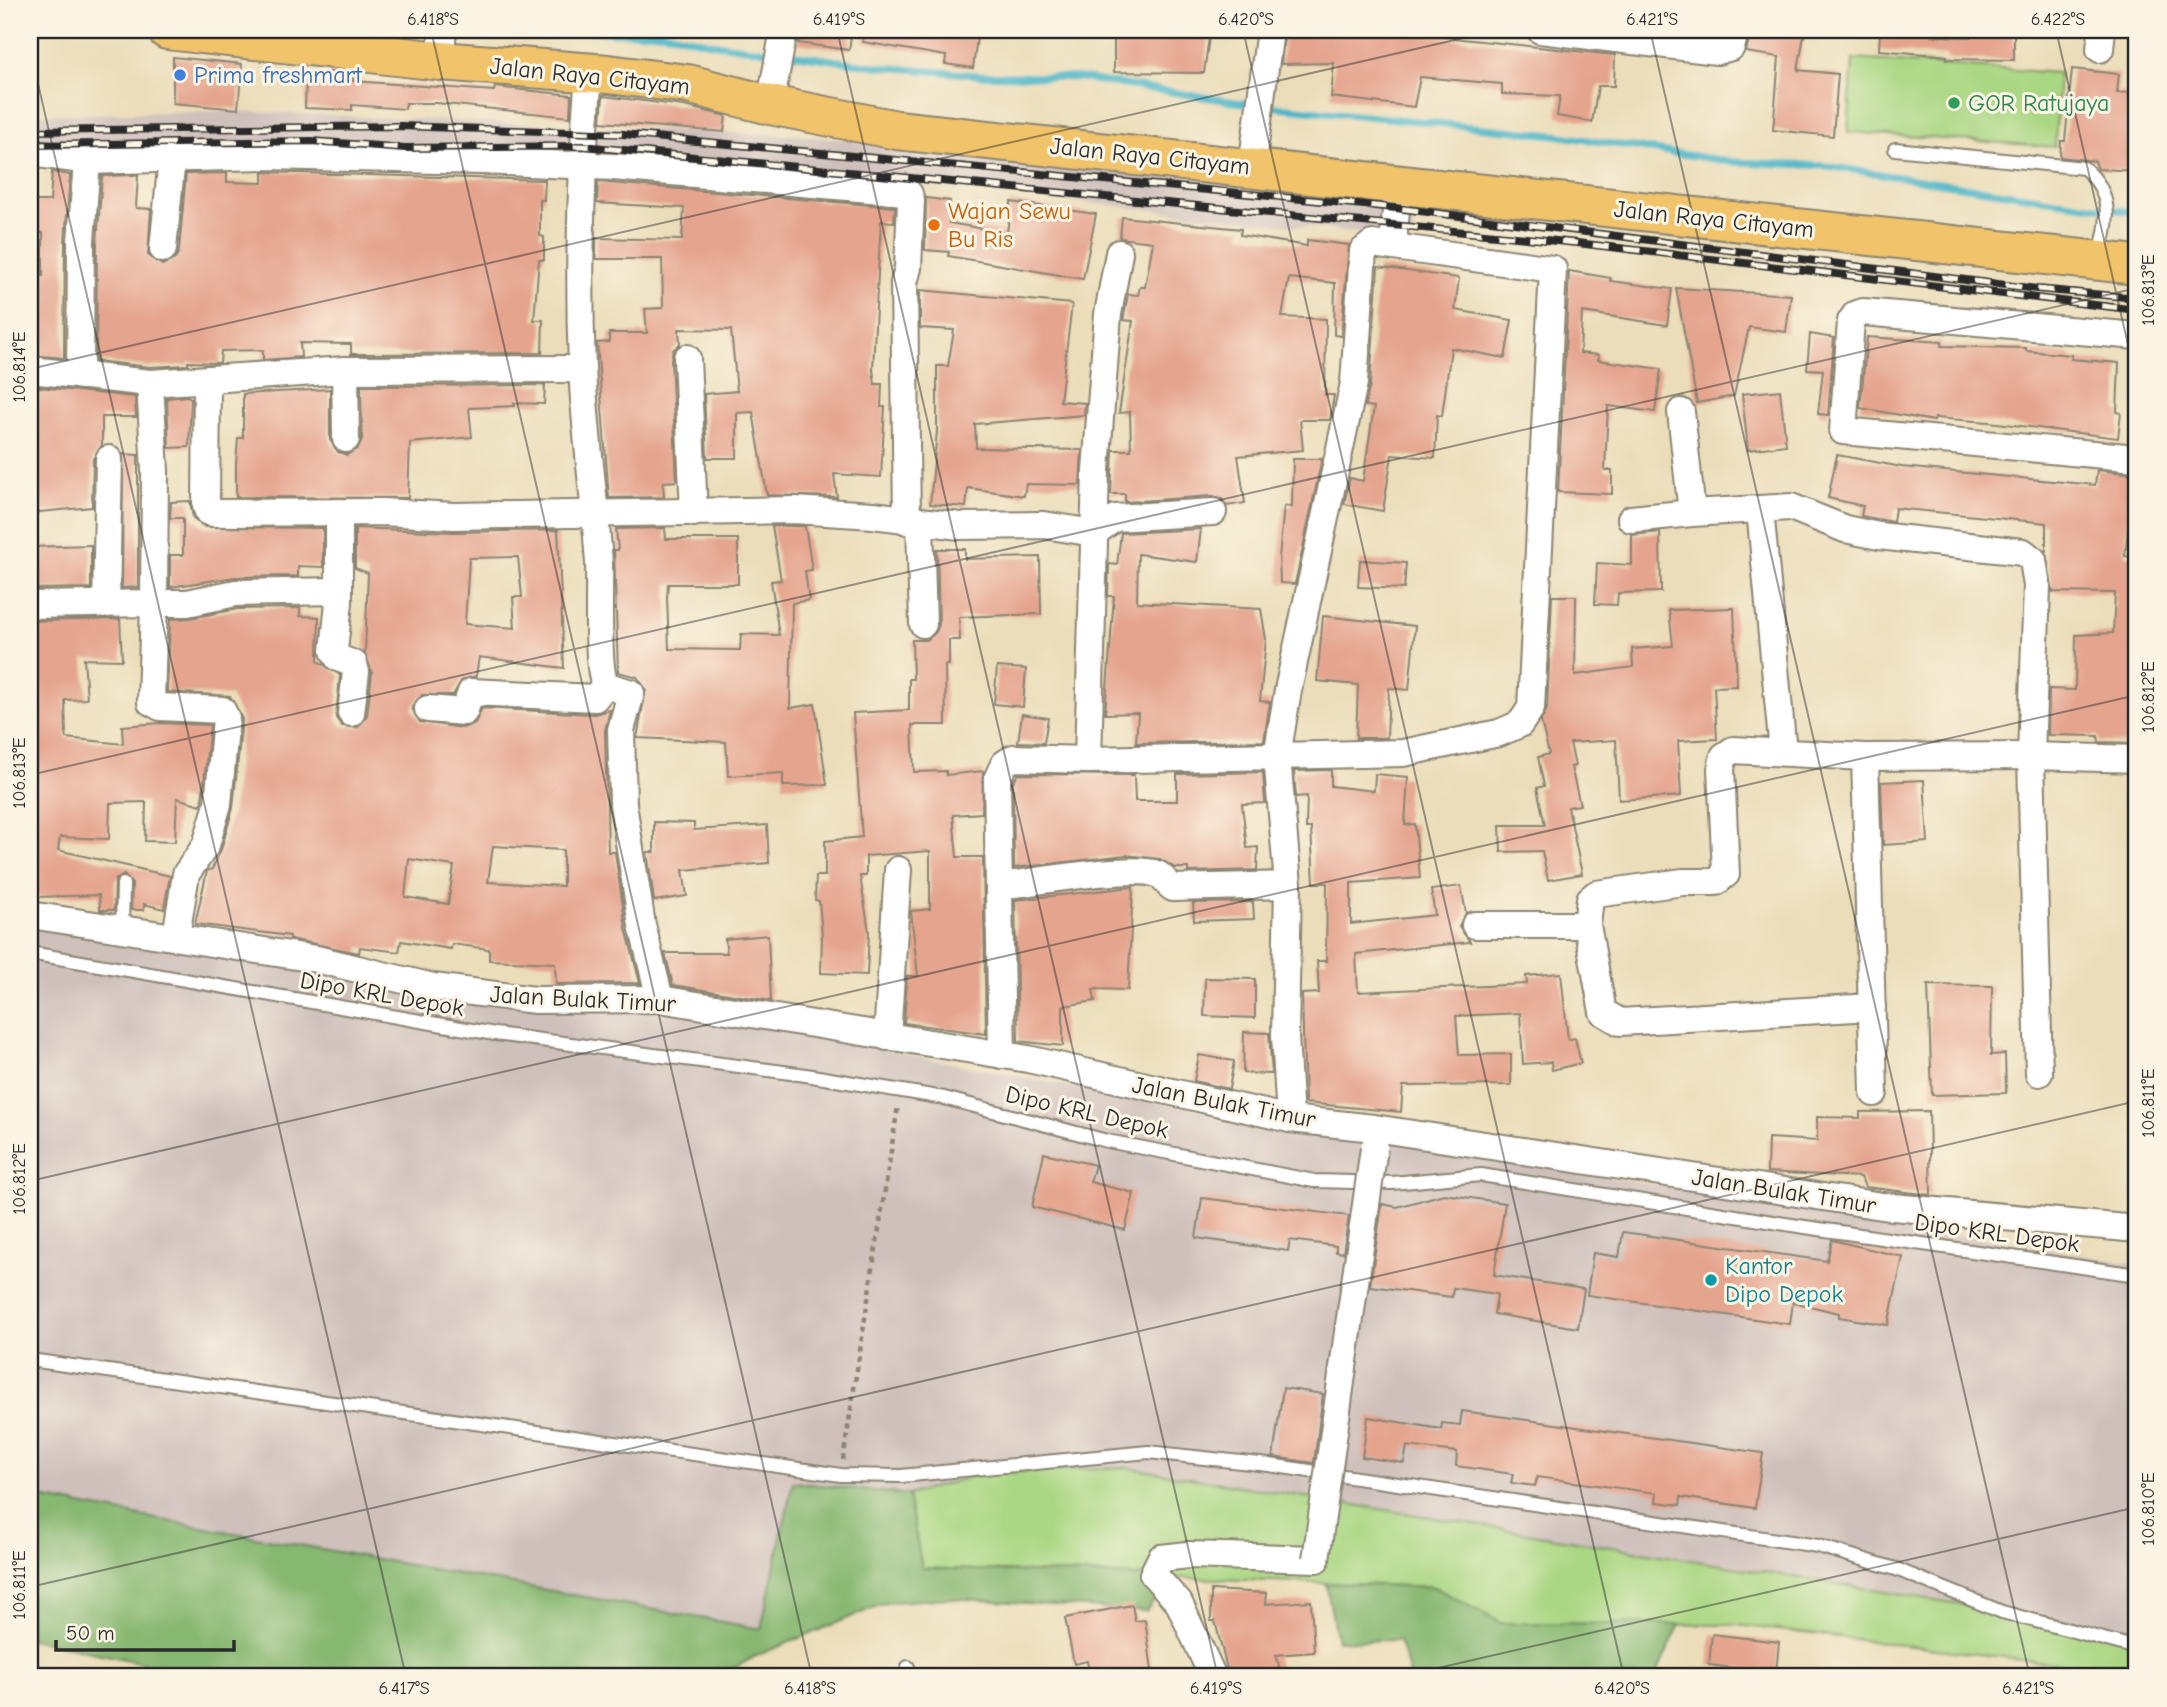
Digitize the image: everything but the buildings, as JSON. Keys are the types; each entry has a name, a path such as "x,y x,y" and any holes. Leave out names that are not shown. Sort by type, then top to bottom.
{"main road":[{"name":"Jalan Raya Citayam","path":"167,30 441,46 589,72 688,84 770,105 897,130 1254,149 1398,184 2101,248 2137,265"}],"street":[{"path":"770,105 784,30"},
{"path":"1254,149 1270,30"},
{"path":"1540,30 1717,51 1731,47 1736,30"},
{"path":"589,72 583,166 582,369 596,512 601,608 600,664 605,685"},
{"path":"30,153 87,161 336,157 583,166 826,184 909,194 908,268 904,283 914,522 923,624"},
{"path":"163,249 172,158"},
{"path":"80,376 81,241 87,161"},
{"path":"1392,246 1398,184"},
{"path":"1002,1055 997,779 1004,764 1013,758 1088,761 1277,756 1403,753 1499,733 1520,724 1531,708 1553,269 1372,244 1363,251 1354,383 1288,690 1277,756 1288,885 1285,1036 1290,1119"},
{"path":"1088,761 1094,533 1108,314 1119,253"},
{"path":"2137,336 1877,313 1856,314 1851,321 1843,431 2137,458"},
{"path":"687,358 694,513"},
{"path":"30,370 150,383 345,370 582,369"},
{"path":"345,370 346,439"},
{"path":"207,379 206,510 213,513 339,512 454,516 794,510 960,526 1044,525 1094,533 1115,518 1213,512"},
{"path":"150,383 155,471 151,702 160,707 222,710 225,715 218,804 206,845 186,874 176,936"},
{"path":"1681,412 1692,513"},
{"path":"106,604 109,458"},
{"path":"1631,519 1799,508 1845,529 1879,536 2024,552 2032,559 2037,586 2031,755 2039,1073"},
{"path":"1760,509 1783,752"},
{"path":"339,512 339,592 334,651 338,658 354,664 356,672 351,713"},
{"path":"30,605 187,603 236,593 339,592"},
{"path":"428,709 464,712 471,692 595,698 605,685"},
{"path":"605,685 631,693 621,730 623,804 642,925 660,999"},
{"path":"1872,1007 1620,1022 1603,1012 1587,925 1590,899 1596,894 1683,882 1716,882 1726,874 1721,769 1724,756 1734,750 1865,757 2031,755 2137,759"},
{"path":"1865,757 1874,1093"},
{"path":"887,1037 898,870"},
{"path":"999,886 1080,874 1144,873 1156,874 1173,888 1288,885"},
{"name":"Jalan Bulak Timur","path":"30,915 316,959 433,987 535,1000 660,999 1002,1055 1374,1138 1882,1206 2137,1229"},
{"path":"1475,925 1587,925"},
{"path":"1213,1677 1180,1602 1153,1574 1161,1558 1188,1555 1316,1559 1374,1138"}],"lane":[{"path":"1895,149 2084,168 2105,192 2101,248"},
{"path":"122,929 123,884"},
{"name":"Dipo KRL Depok","path":"30,953 495,1034 806,1075 944,1098 1107,1141 1314,1181 1392,1183 1481,1175 1798,1226 2137,1275"},
{"path":"30,1360 841,1475 901,1476 1148,1452 1269,1465 1818,1546 1896,1569 2002,1612 2137,1648"}],"path":[{"path":"841,1475 900,1091"}],"shaded area":[{"path":"232,111 806,136 1408,202 1415,239 888,181 30,150 30,115"},
{"path":"30,921 255,952 439,1003 660,1006 1125,1097 2137,1264 2137,1631 1123,1467 984,1473 908,1495 793,1482 761,1629 30,1496"}],"green space":[{"name":"GOR Ratujaya","path":"1853,59 2059,73 2055,147 1848,132"},
{"path":"1123,1467 2137,1633 2137,1673 1736,1625 1501,1623 1434,1587 922,1568 908,1495 984,1473"},
{"path":"793,1482 908,1495 922,1568 1171,1577 1146,1611 948,1598 885,1603 758,1655 717,1677 209,1677 30,1639 30,1496 761,1629"},
{"path":"1326,1583 1434,1587 1501,1623 1680,1624 1655,1677 1411,1677 1399,1640 1337,1641"}],"waterway":[{"path":"585,30 612,33 662,32 716,44 883,67 978,75 1080,78 1255,105"},
{"path":"1267,106 1554,135 1734,162 1827,166 2137,213"}],"railway":[{"path":"30,131 401,126 623,134 1396,208 2037,289 2137,298"},
{"path":"30,145 311,141 405,148 583,146 1577,243 2137,310"}],"place":[{"name":"Prima freshmart","path":"180,75"},
{"name":"GOR Ratujaya","path":"1954,103"},
{"name":"Wajan Sewu Bu Ris","path":"934,225"},
{"name":"Kantor Dipo Depok","path":"1711,1280"}]}
